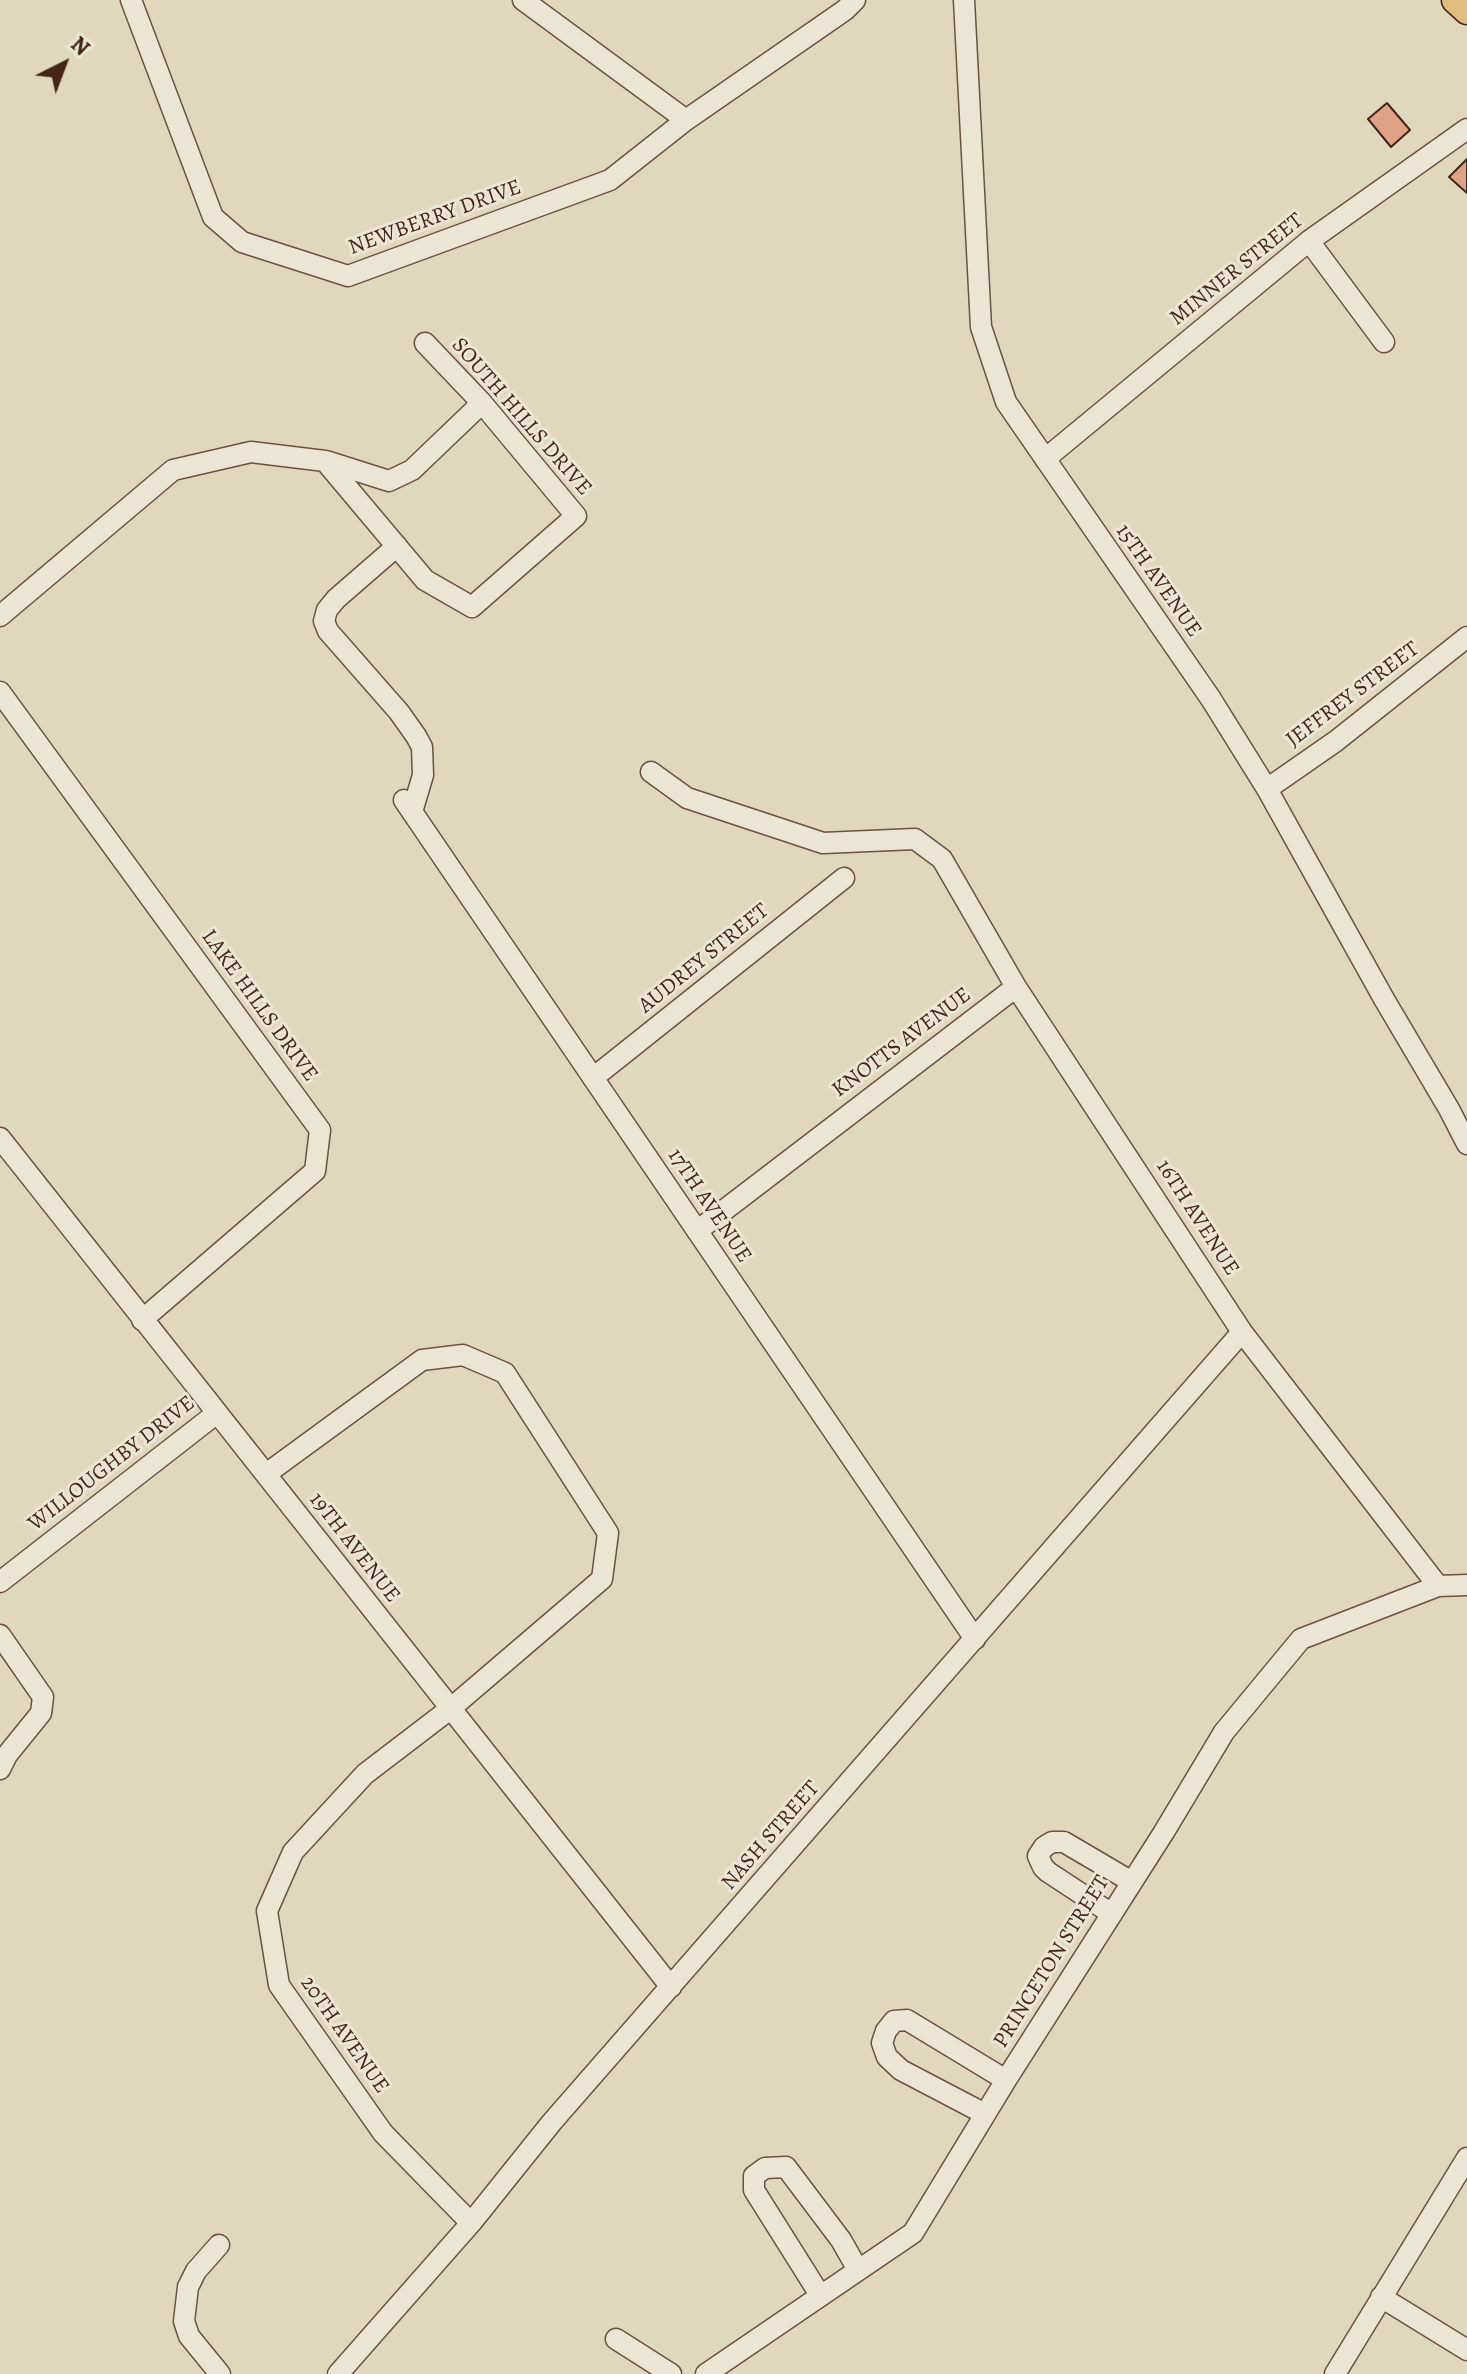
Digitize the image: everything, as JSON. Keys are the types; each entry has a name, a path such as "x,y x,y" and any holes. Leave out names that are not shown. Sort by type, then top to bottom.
{"main road":[{"path":"1455,0 1467,11"}],"street":[{"name":"NEWBERRY DRIVE","path":"131,0 213,217 242,242 348,276 610,180 686,120 855,0"},
{"path":"523,0 686,120"},
{"name":"15TH AVENUE","path":"964,0 981,327 1006,402 1211,699 1267,789 1384,999 1458,1105 1467,1144"},
{"name":"MINNER STREET","path":"1045,459 1309,241 1467,129"},
{"path":"1309,241 1384,342"},
{"name":"SOUTH HILLS DRIVE","path":"325,461 425,580 472,607 576,516 482,403 425,343"},
{"path":"0,616 173,470 251,452 325,461 389,481 412,470 482,403"},
{"name":"17TH AVENUE","path":"397,546 336,599 327,610 324,621 328,631 399,712 422,747 423,775 408,806 975,1639"},
{"name":"JEFFREY STREET","path":"1267,789 1336,741 1467,637"},
{"name":"LAKE HILLS DRIVE","path":"0,692 320,1130 315,1171 142,1320"},
{"name":"16TH AVENUE","path":"651,772 687,798 823,843 915,839 942,859 1016,987 1242,1332 1438,1586"},
{"name":"AUDREY STREET","path":"593,1078 844,878"},
{"name":"KNOTTS AVENUE","path":"697,1231 1016,987"},
{"name":"19TH AVENUE","path":"0,1138 671,1987"},
{"name":"NASH STREET","path":"338,2374 471,2223 552,2122 1242,1332"},
{"name":"20TH AVENUE","path":"266,1474 422,1360 463,1355 505,1373 608,1533 602,1579 450,1709 365,1774 293,1852 267,1911 279,1985 383,2133 471,2223"},
{"name":"WILLOUGHBY DRIVE","path":"0,1582 217,1413"},
{"name":"PRINCETON STREET","path":"709,2373 913,2233 1224,1732 1301,1639 1438,1586 1467,1585"},
{"path":"0,1635 43,1697 41,1713 7,1755 0,1769"},
{"path":"1112,1914 1048,1872 1038,1856 1052,1842 1064,1842 1132,1882"},
{"path":"985,2114 901,2070 887,2057 882,2043 886,2031 894,2021 907,2020 1006,2080"},
{"path":"1335,2374 1467,2158"},
{"path":"820,2295 754,2190 754,2176 765,2168 786,2167 841,2240 858,2270"},
{"path":"219,2245 196,2271 188,2287 184,2321 189,2336 220,2374"},
{"path":"1381,2297 1467,2350"},
{"path":"616,2339 671,2374"}],"building":[{"path":"1387,103 1410,130 1391,147 1368,119"},
{"path":"1467,159 1467,193 1449,177"}]}
